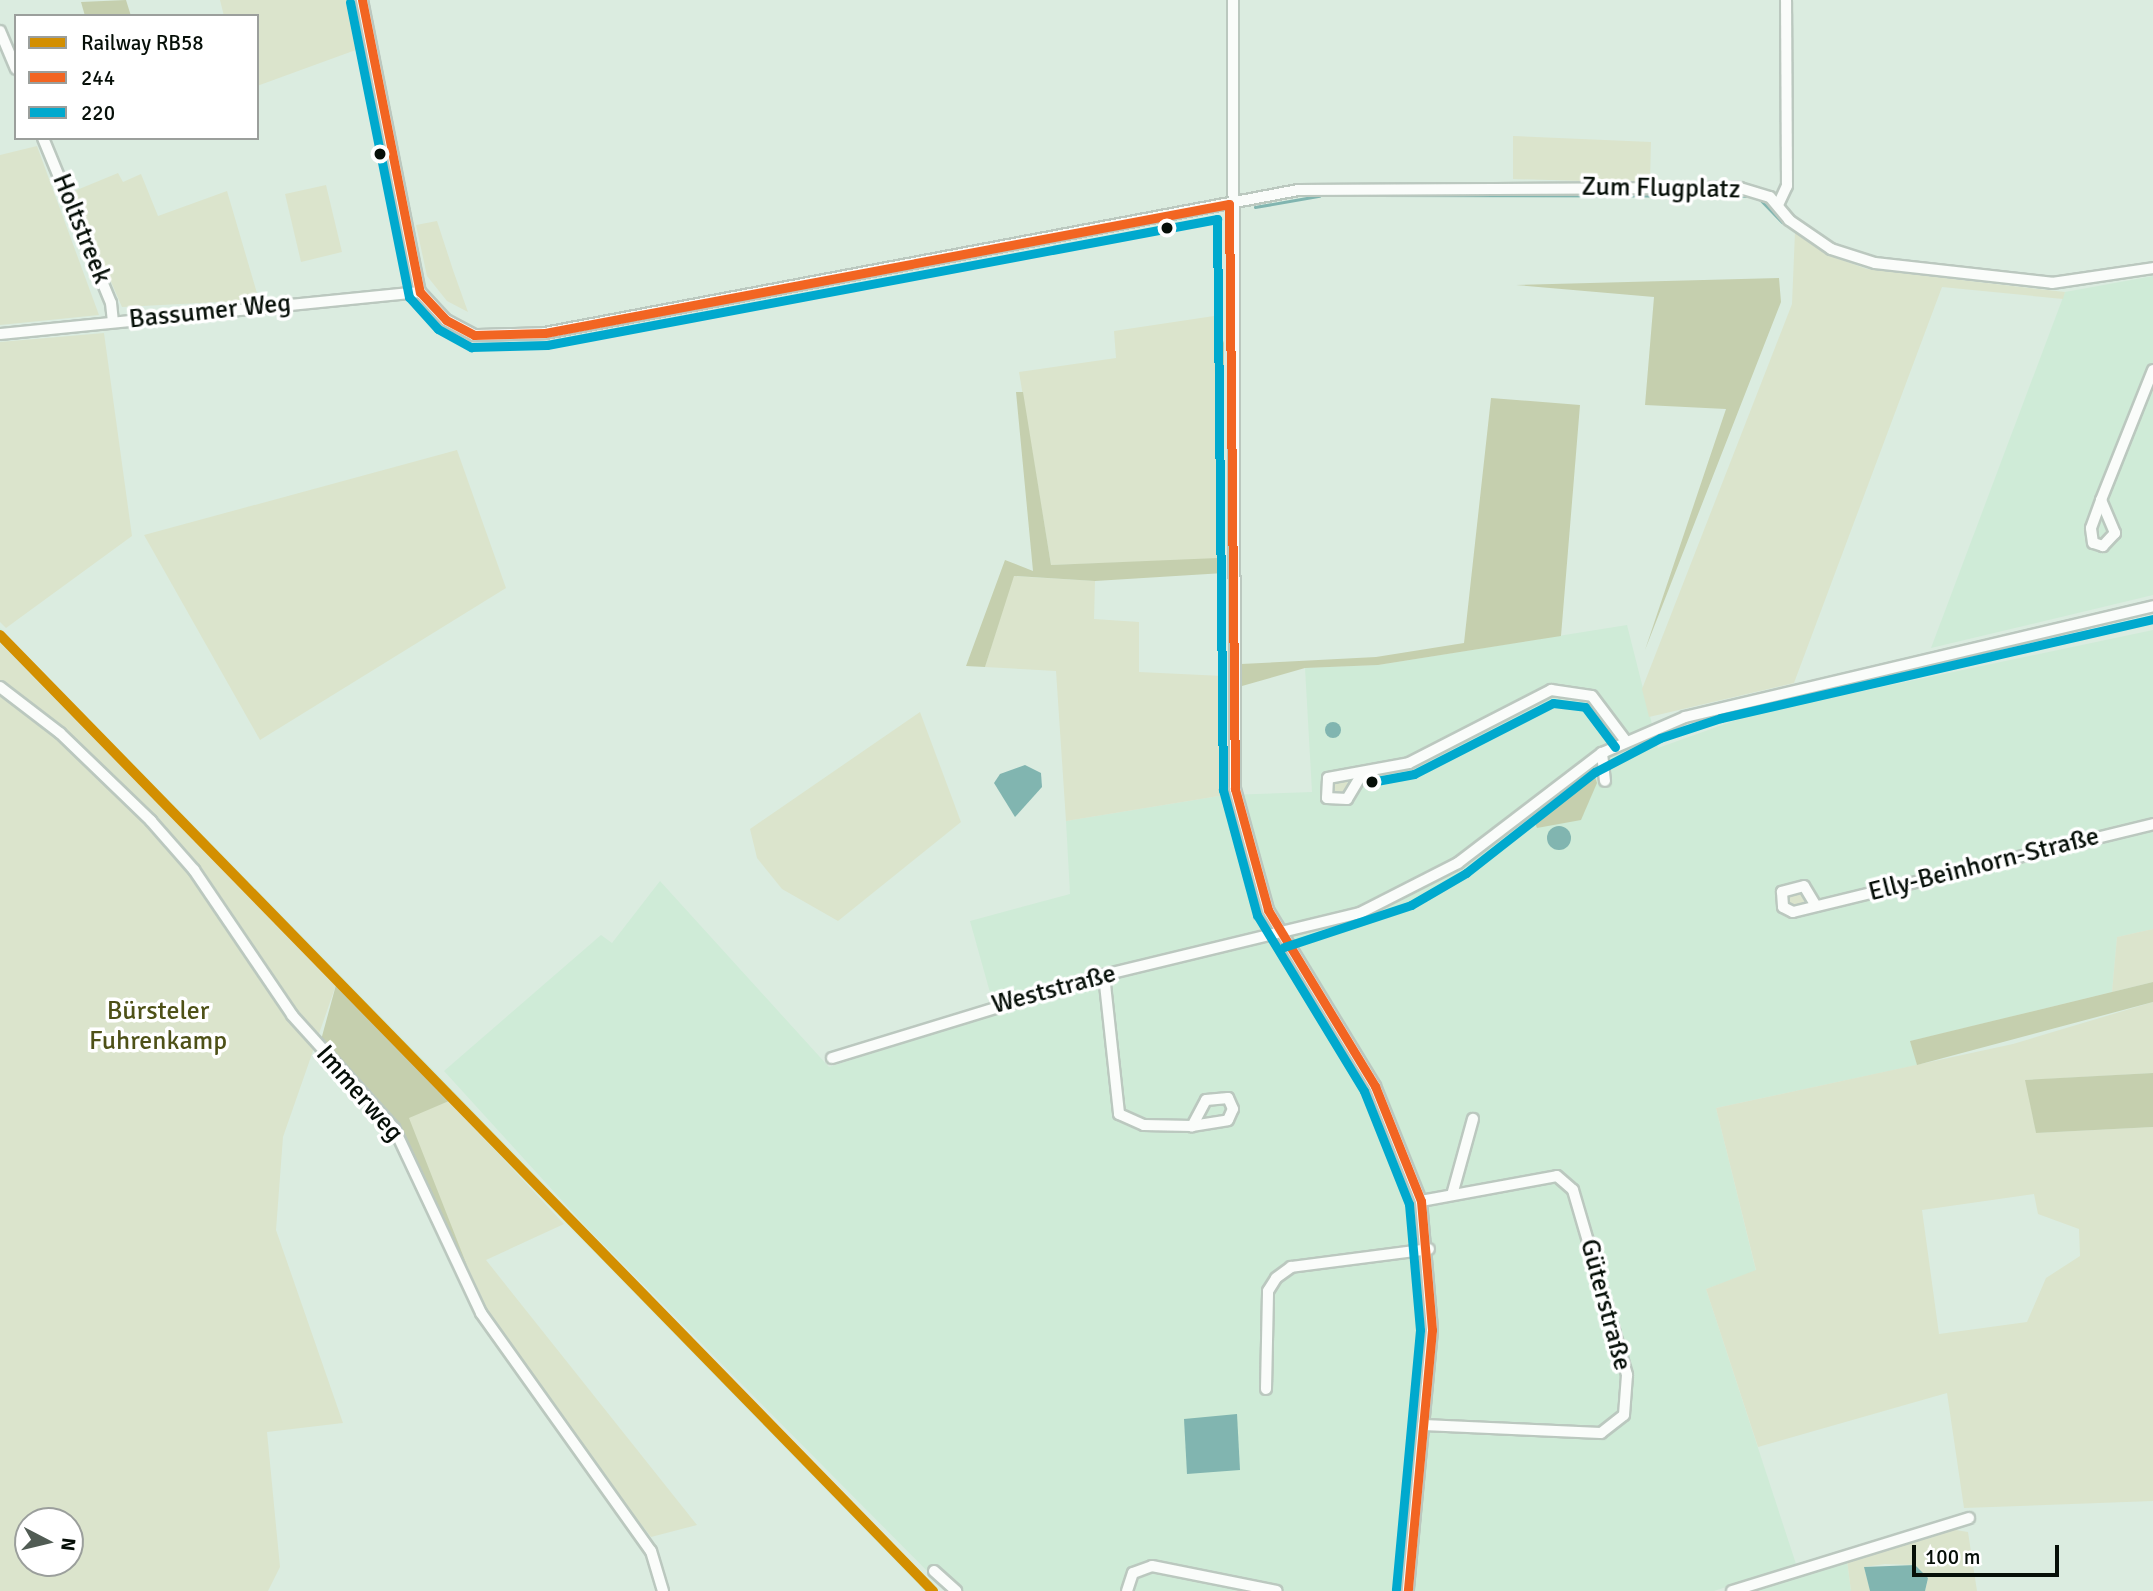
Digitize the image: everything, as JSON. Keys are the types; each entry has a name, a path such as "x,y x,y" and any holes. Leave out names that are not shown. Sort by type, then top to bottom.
{"street":[{"path":"362,0 420,292"},
{"path":"1233,0 1229,204 1231,754 1251,866 1280,935 1375,1086 1421,1201 1429,1249 1432,1330 1408,1591"},
{"path":"1778,205 1787,186 1786,0"},
{"path":"0,31 14,64"},
{"name":"Holtstreek","path":"44,140 111,303 113,321"},
{"name":"Zum Flugplatz","path":"420,292 464,331 508,338 1229,204 1355,188 1740,188 1778,205 1831,249 1875,263 2052,283 2153,268"},
{"name":"Bassumer Weg","path":"0,334 420,292"},
{"path":"2101,500 2153,370"},
{"name":"Weststraße","path":"832,1058 1104,975 1280,935 1405,894 1458,863 1602,753 1625,740 1718,706 2153,606"},
{"name":"Immerweg","path":"0,687 60,733 151,821 194,870 292,1015 394,1128 481,1313 651,1551 663,1591"},
{"path":"1362,774 1454,744 1551,690 1592,696 1625,740"},
{"path":"1602,753 1605,781"},
{"name":"Elly-Beinhorn-Straße","path":"1816,906 2153,824"},
{"path":"1104,975 1119,1114 1144,1125 1192,1126"},
{"path":"1452,1195 1473,1119"},
{"name":"Güterstraße","path":"1421,1201 1534,1176 1557,1176 1573,1190 1618,1342 1626,1399 1624,1415 1601,1433 1423,1425"},
{"path":"1266,1389 1268,1291 1276,1278 1291,1267 1429,1249"},
{"path":"1732,1591 1969,1518"},
{"path":"1128,1591 1133,1573 1152,1566 1277,1591"},
{"path":"934,1570 956,1591"},
{"path":"1790,1574 1795,1586"}],"shaded area":[{"path":"126,0 130,14 84,14 81,2"},
{"path":"2153,276 2153,595 1931,648 2065,292"},
{"path":"1779,278 1781,302 1645,650 1726,409 1645,405 1654,297 1516,285"},
{"path":"1214,316 1224,343 1224,573 1095,581 1014,576 985,667 966,666 1005,560 1033,571 1016,392 1023,392 1051,565 1218,558"},
{"path":"1491,398 1580,405 1561,636 1378,665 1305,668 1242,686 1241,664 1376,657 1464,643"},
{"path":"1627,625 1658,748 1753,714 2153,630 2153,929 2117,937 2112,992 1911,1041 1917,1065 1716,1108 1756,1271 1706,1289 1796,1564 1714,1591 947,1591 585,1226 444,1071 601,935 612,943 660,881 829,1067 996,1014 970,921 1070,894 1066,821 1225,795 1312,792 1305,668 1378,665"},
{"path":"0,628 439,1076 937,1591 925,1591 0,643"},
{"path":"1594,773 1597,783 1581,820 1537,828 1533,818"},
{"path":"2153,982 2153,1002 1917,1065 1910,1041"},
{"path":"336,985 449,1101 409,1118 468,1268 399,1128 321,1040"},
{"path":"2153,1073 2153,1127 2036,1133 2025,1080"},
{"path":"1847,1560 1851,1591 1749,1591"}],"green space":[{"path":"220,0 354,0 364,47 259,85 259,14 224,14"},
{"path":"1513,136 1651,142 1650,183 1513,179"},
{"path":"37,146 99,315 0,325 0,155"},
{"path":"118,173 123,182 141,174 158,216 227,191 259,300 122,307 72,192"},
{"path":"326,185 342,252 301,262 285,194"},
{"path":"437,221 468,312 447,301 427,276 416,225"},
{"path":"1795,232 1825,254 1867,269 2065,292 2063,299 1942,287 1794,683 1649,717 1642,689 1792,304"},
{"path":"1214,316 1218,559 1051,565 1019,372 1116,358 1114,331"},
{"path":"104,333 132,536 6,628 0,622 0,342"},
{"path":"457,450 506,588 260,740 144,535"},
{"path":"1013,576 1095,581 1094,619 1139,622 1139,672 1223,676 1225,795 1066,821 1056,671 985,667"},
{"name":"Bürsteler Fuhrenkamp","path":"0,643 336,985 283,1137 276,1230 343,1423 267,1432 280,1567 268,1591 0,1591"},
{"path":"920,712 961,822 838,921 782,889 757,858 750,829"},
{"path":"1338,779 1344,779 1349,787 1347,793 1338,795 1333,790 1333,784"},
{"path":"1794,891 1800,891 1805,899 1803,905 1794,907 1789,902 1789,896"},
{"path":"2153,929 2153,982 2112,992 2117,937"},
{"path":"2153,1002 2153,1073 2026,1080 2036,1133 2153,1127 2153,1501 1964,1508 1947,1393 1758,1447 1706,1289 1756,1270 1716,1108 2013,1044","holes":["2034,1194 2038,1214 2079,1229 2080,1256 2046,1278 2027,1322 1939,1334 1922,1210"]},
{"path":"449,1101 564,1224 486,1260 697,1525 651,1537 570,1433 479,1297 408,1117"},
{"path":"1950,1529 1968,1532 1977,1591 1925,1591 1928,1578 1915,1565 1885,1564 1864,1567 1870,1591 1851,1591 1847,1560"}],"water":[{"path":"1333,722 1339,724 1339,736 1333,738 1327,736 1325,730 1327,724"},
{"path":"1025,765 1041,773 1042,787 1015,817 994,783 1000,774"},
{"path":"1559,826 1567,830 1571,838 1567,846 1559,850 1551,846 1547,838 1551,830"},
{"path":"1237,1414 1240,1470 1187,1474 1184,1419"},
{"path":"1915,1565 1928,1578 1925,1591 1870,1591 1864,1567"}],"waterway":[{"path":"1369,195 1751,196"},
{"path":"1255,207 1319,196"},
{"path":"1760,199 1782,222"}],"rail line":[{"name":"RB58","path":"0,635 933,1591"}],"transit line":[{"name":"244","path":"362,0 420,292 446,320 474,335 545,333 1229,204"},
{"name":"220","path":"350,2 409,297 438,329 471,347 547,345 1217,219 1223,790 1257,915 1364,1091 1409,1204 1420,1330 1396,1590"},
{"name":"244","path":"1229,204 1235,789 1268,910 1375,1086 1421,1201 1432,1330 1408,1591"},
{"name":"220","path":"1284,947 1411,905 1466,873 1595,772 1660,738 1721,718 2153,619"},
{"name":"220","path":"1371,782 1414,774 1553,703 1585,707 1615,747"}]}
